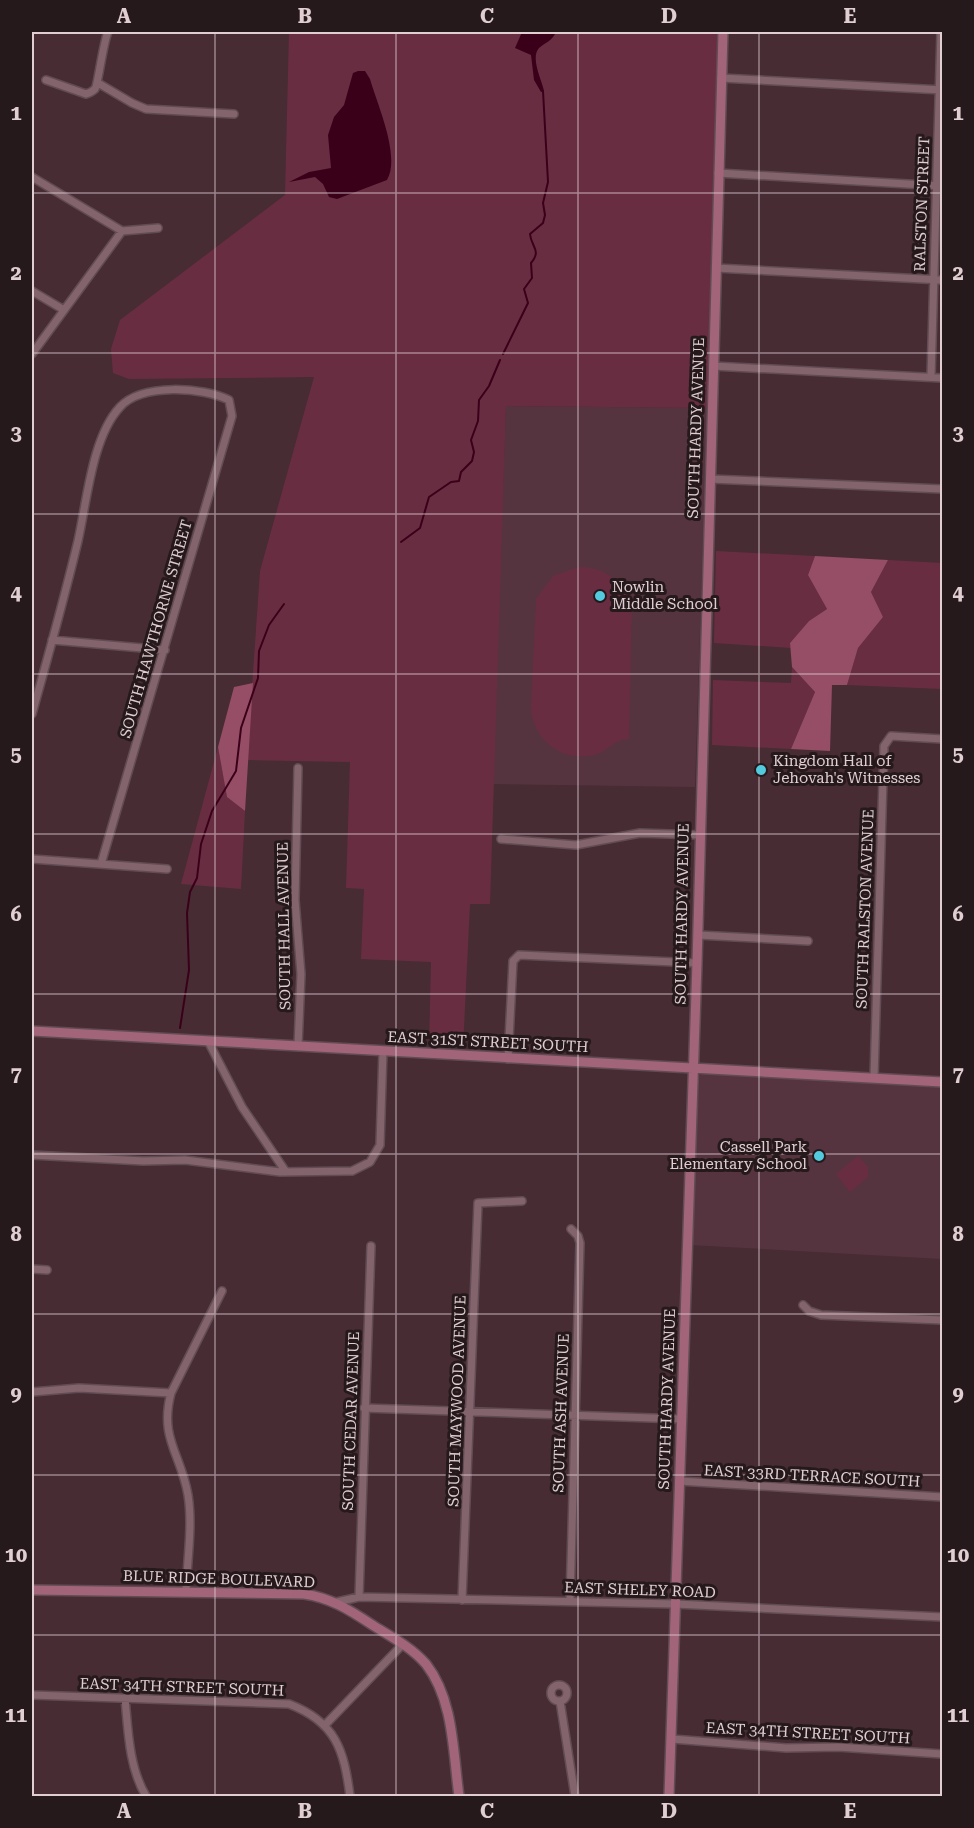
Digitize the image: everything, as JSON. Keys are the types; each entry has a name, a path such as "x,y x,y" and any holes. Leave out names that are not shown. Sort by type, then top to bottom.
{"street":[{"path":"46,80 86,94 94,90 98,83 102,46 108,32"},
{"name":"SOUTH HARDY AVENUE","path":"669,1797 698,935 723,32"},
{"name":"RALSTON STREET","path":"931,377 939,186 940,32"},
{"path":"721,78 941,90"},
{"path":"98,83 132,104 146,109 234,114"},
{"path":"718,173 939,186"},
{"path":"32,177 122,231 158,228"},
{"path":"32,354 122,231"},
{"path":"716,268 942,280"},
{"path":"32,291 64,310"},
{"path":"713,366 942,378"},
{"name":"SOUTH HAWTHORNE STREET","path":"52,640 78,543 96,458 114,414 123,404 138,394 159,390 211,393 230,402 232,416 101,864"},
{"path":"710,479 942,489"},
{"path":"32,714 52,640 165,650"},
{"name":"SOUTH RALSTON AVENUE","path":"874,1078 886,741 891,736 942,739"},
{"name":"SOUTH HALL AVENUE","path":"298,768 295,900 301,974 298,1046"},
{"path":"501,839 576,845 640,833 699,836"},
{"path":"32,859 168,869"},
{"path":"698,935 808,941"},
{"path":"508,1059 513,961 519,955 697,963"},
{"name":"EAST 31ST STREET SOUTH","path":"32,1031 942,1082"},
{"path":"208,1041 242,1107 286,1172"},
{"path":"32,1155 143,1161 185,1160 286,1172 352,1171 362,1168 376,1154 382,1135 383,1051"},
{"name":"SOUTH MAYWOOD AVENUE","path":"462,1600 478,1203 522,1200"},
{"name":"SOUTH ASH AVENUE","path":"570,1601 580,1243 578,1236 571,1229"},
{"name":"SOUTH CEDAR AVENUE","path":"359,1597 371,1246"},
{"path":"32,1269 47,1270"},
{"path":"186,1592 189,1514 183,1476 168,1437 166,1419 171,1393 222,1291"},
{"path":"803,1305 809,1311 821,1315 942,1320"},
{"path":"32,1392 79,1388 171,1393"},
{"path":"364,1408 681,1419"},
{"name":"EAST 33RD TERRACE SOUTH","path":"679,1482 942,1497"},
{"name":"BLUE RIDGE BOULEVARD","path":"32,1590 304,1594 338,1602 403,1644 424,1663 443,1696 459,1797"},
{"name":"EAST SHELEY ROAD","path":"338,1602 359,1597 570,1601 942,1617"},
{"path":"350,1797 341,1750 326,1725 403,1644"},
{"name":"EAST 34TH STREET SOUTH","path":"32,1695 276,1702 301,1708 326,1725"},
{"path":"125,1698 134,1766 139,1786 146,1797"},
{"path":"560,1701 575,1797"},
{"name":"EAST 34TH STREET SOUTH","path":"672,1739 786,1748 838,1747 942,1754"}],"shaded area":[{"path":"289,32 719,32 707,408 506,406 490,904 470,904 463,1048 429,1046 431,962 361,959 364,889 346,888 350,762 247,760 260,571 314,377 129,379 113,373 111,349 120,320 285,195"},
{"path":"522,32 556,32 537,52 536,63 544,91 541,92 534,80 531,55 515,48"},
{"path":"365,71 370,79 390,144 391,170 387,180 337,199 329,197 323,184 315,177 289,182 309,172 331,168 328,135 334,117 344,105 353,73"},
{"name":"Nowlin Middle School","path":"506,406 707,408 695,787 492,784"},
{"path":"716,551 815,556 808,575 827,609 809,621 790,643 791,648 714,643"},
{"path":"815,556 888,560 871,592 883,617 858,648 847,685 832,685 830,751 791,749 815,692 792,667 790,643 809,621 827,609 808,575"},
{"path":"888,560 942,563 942,689 847,685 858,648 883,617 871,592"},
{"path":"579,567 602,571 620,584 628,598 632,598 629,739 620,741 597,754 573,756 562,753 544,740 533,720 531,708 536,599 553,576"},
{"path":"792,667 815,692 791,749 712,745 713,680 791,683"},
{"path":"253,683 245,811 227,797 218,747 234,687"},
{"path":"218,747 227,797 245,811 241,889 181,884"},
{"name":"Cassell Park Elementary School","path":"704,1073 942,1086 942,1259 690,1245 699,1083 697,1077"},
{"path":"858,1156 868,1167 868,1177 850,1192 836,1174"}],"waterway":[{"path":"503,354 528,303 524,289 532,278 531,263 536,255 530,234 543,223 545,215 543,203 548,182 543,91"},
{"path":"401,542 420,528 429,497 451,482 459,481 461,472 472,461 474,452 471,440 478,421 479,400 489,386 500,360"},
{"path":"180,1028 189,970 187,913 190,892 197,878 201,844 212,811 236,771 241,728 258,678 259,651 269,625 284,604"}],"place":[{"name":"Nowlin Middle School","path":"600,596"},
{"name":"Kingdom Hall of Jehovah's Witnesses","path":"761,770"},
{"name":"Cassell Park Elementary School","path":"819,1156"}]}
